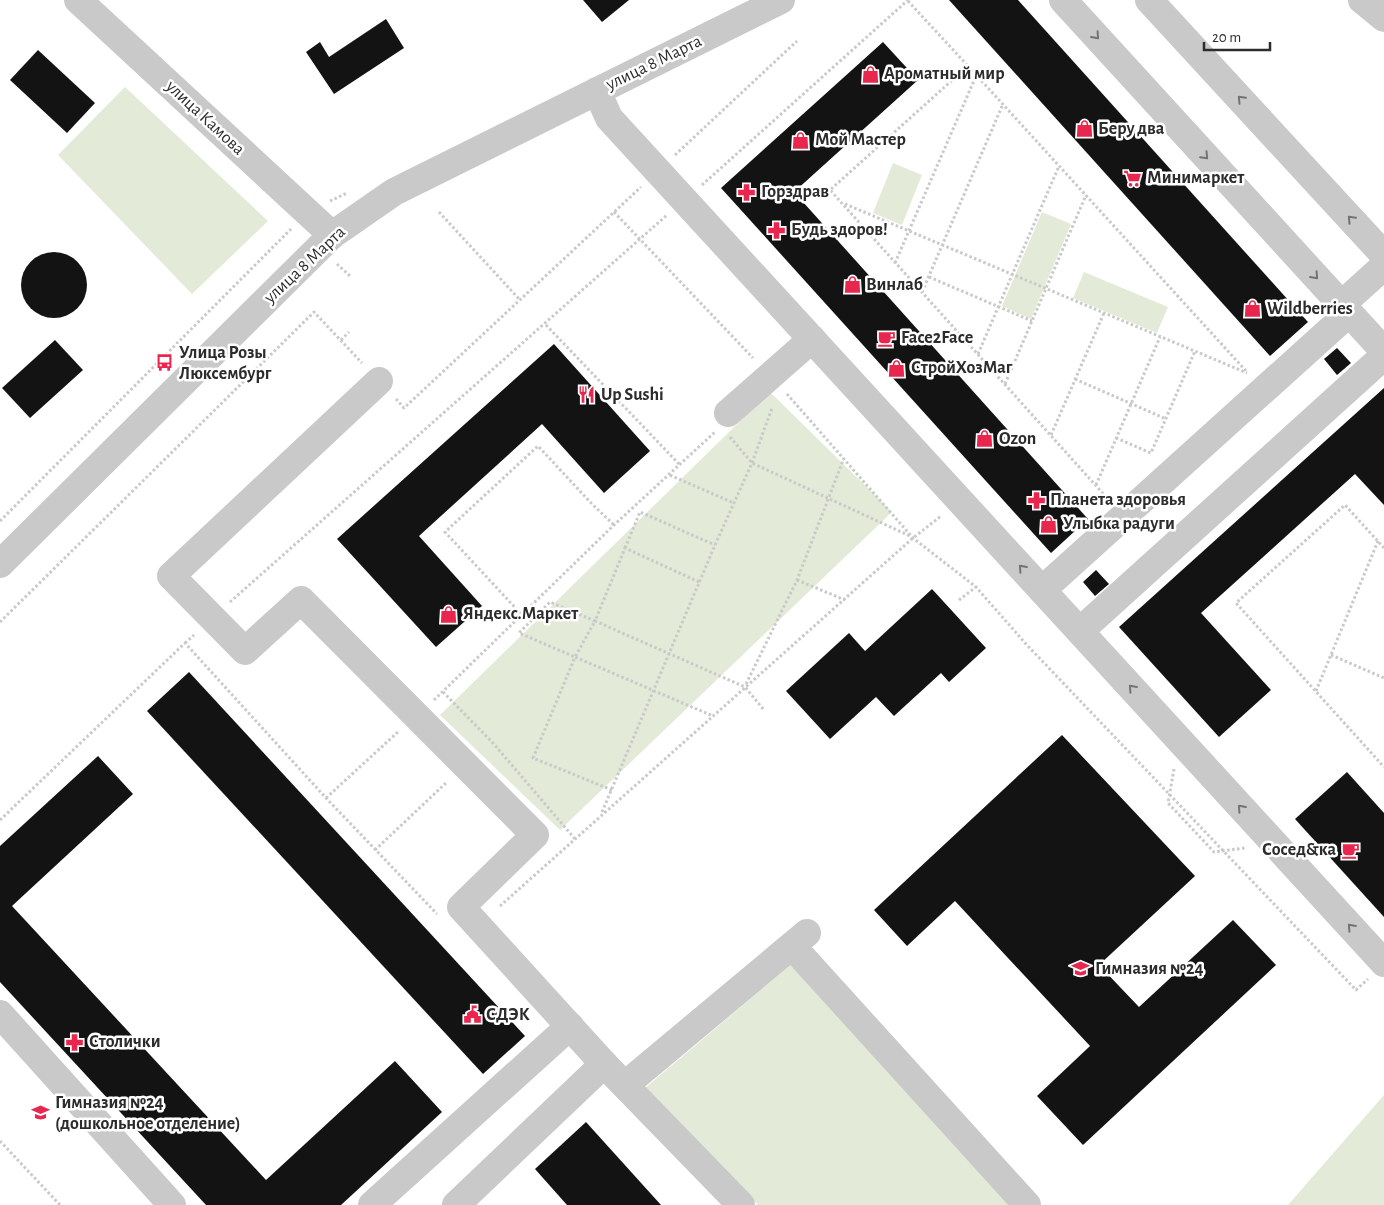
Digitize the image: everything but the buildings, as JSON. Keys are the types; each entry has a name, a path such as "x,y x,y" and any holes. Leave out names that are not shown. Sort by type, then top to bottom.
{"street":[{"name":"улица Камова","path":"78,0 332,235"},
{"name":"улица 8 Марта","path":"0,564 332,235 394,192 781,0"},
{"path":"1063,0 1384,351"},
{"path":"1149,0 1384,255"},
{"path":"1362,0 1384,18"},
{"path":"597,91 609,118 1384,963"},
{"path":"1042,590 1345,308 1384,266"},
{"path":"726,424 775,381 812,339"},
{"path":"1080,632 1384,356"},
{"path":"379,381 171,576 244,651 301,600 535,836 461,906 604,1064 741,1205"},
{"path":"625,1085 800,940 1026,1205"},
{"path":"0,1014 172,1205"},
{"path":"372,1205 570,1026"},
{"path":"456,1205 604,1064"}],"path":[{"path":"0,820 212,618 546,325 908,0 1250,374 842,203"},
{"path":"0,622 314,312 404,408 797,41"},
{"path":"968,66 830,190 1109,500"},
{"path":"895,262 976,76"},
{"path":"922,292 1003,104"},
{"path":"978,354 1059,166"},
{"path":"1005,384 1086,195"},
{"path":"439,212 520,300"},
{"path":"614,212 775,381 913,538 976,587 1026,644 1356,990"},
{"path":"0,521 307,213"},
{"path":"928,277 1032,321"},
{"path":"1051,435 1104,313"},
{"path":"546,325 680,466"},
{"path":"341,340 349,332"},
{"path":"1096,485 1160,337"},
{"path":"1116,438 1151,453 1195,352"},
{"path":"1075,379 1166,419"},
{"path":"602,814 715,544 752,463 775,381"},
{"path":"326,798 443,692 614,525 726,424 752,463 913,538"},
{"path":"521,614 446,532 538,446 614,525"},
{"path":"745,687 797,580 844,458"},
{"path":"670,474 734,503"},
{"path":"1384,548 1345,505 1236,604 1384,766"},
{"path":"612,790 533,758 575,657 595,621 640,512 715,544"},
{"path":"478,926 913,538 944,514"},
{"path":"1316,691 1378,541"},
{"path":"625,548 699,582"},
{"path":"797,580 845,600"},
{"path":"959,600 976,587"},
{"path":"713,716 518,633 550,602 745,687 764,710"},
{"path":"185,643 326,798 442,920"},
{"path":"1330,655 1384,678"},
{"path":"443,692 493,743 575,839"},
{"path":"375,850 465,766 493,743"},
{"path":"0,1141 60,1205"}],"green space":[{"path":"125,87 268,221 192,294 58,155"},
{"path":"893,163 922,175 902,225 873,213"},
{"path":"1042,212 1071,224 1031,319 1002,306"},
{"path":"1084,272 1168,307 1157,333 1073,298"},
{"path":"770,392 892,512 560,830 440,715"},
{"path":"794,962 1013,1205 758,1205 645,1088"},
{"path":"1384,1095 1384,1205 1288,1205"}],"place":[{"name":"Ароматный мир","path":"870,74"},
{"name":"Беру два","path":"1084,129"},
{"name":"Мой Мастер","path":"801,140"},
{"name":"Минимаркет","path":"1133,178"},
{"name":"Горздрав","path":"747,192"},
{"name":"Будь здоров!","path":"777,230"},
{"name":"Винлаб","path":"852,285"},
{"name":"Wildberries","path":"1253,309"},
{"name":"Face2Face","path":"887,338"},
{"name":"Улица Розы Люксембург","path":"165,363"},
{"name":"СтройХозМаг","path":"897,368"},
{"name":"Up Sushi","path":"587,395"},
{"name":"Ozon","path":"985,439"},
{"name":"Планета здоровья","path":"1036,500"},
{"name":"Улыбка радуги","path":"1049,524"},
{"name":"Яндекс.Маркет","path":"449,614"},
{"name":"Сосед&ка","path":"1350,850"},
{"name":"Гимназия №24","path":"1081,969"},
{"name":"СДЭК","path":"472,1015"},
{"name":"Столички","path":"75,1042"},
{"name":"Гимназия №24 (дошкольное отделение)","path":"41,1113"}]}
